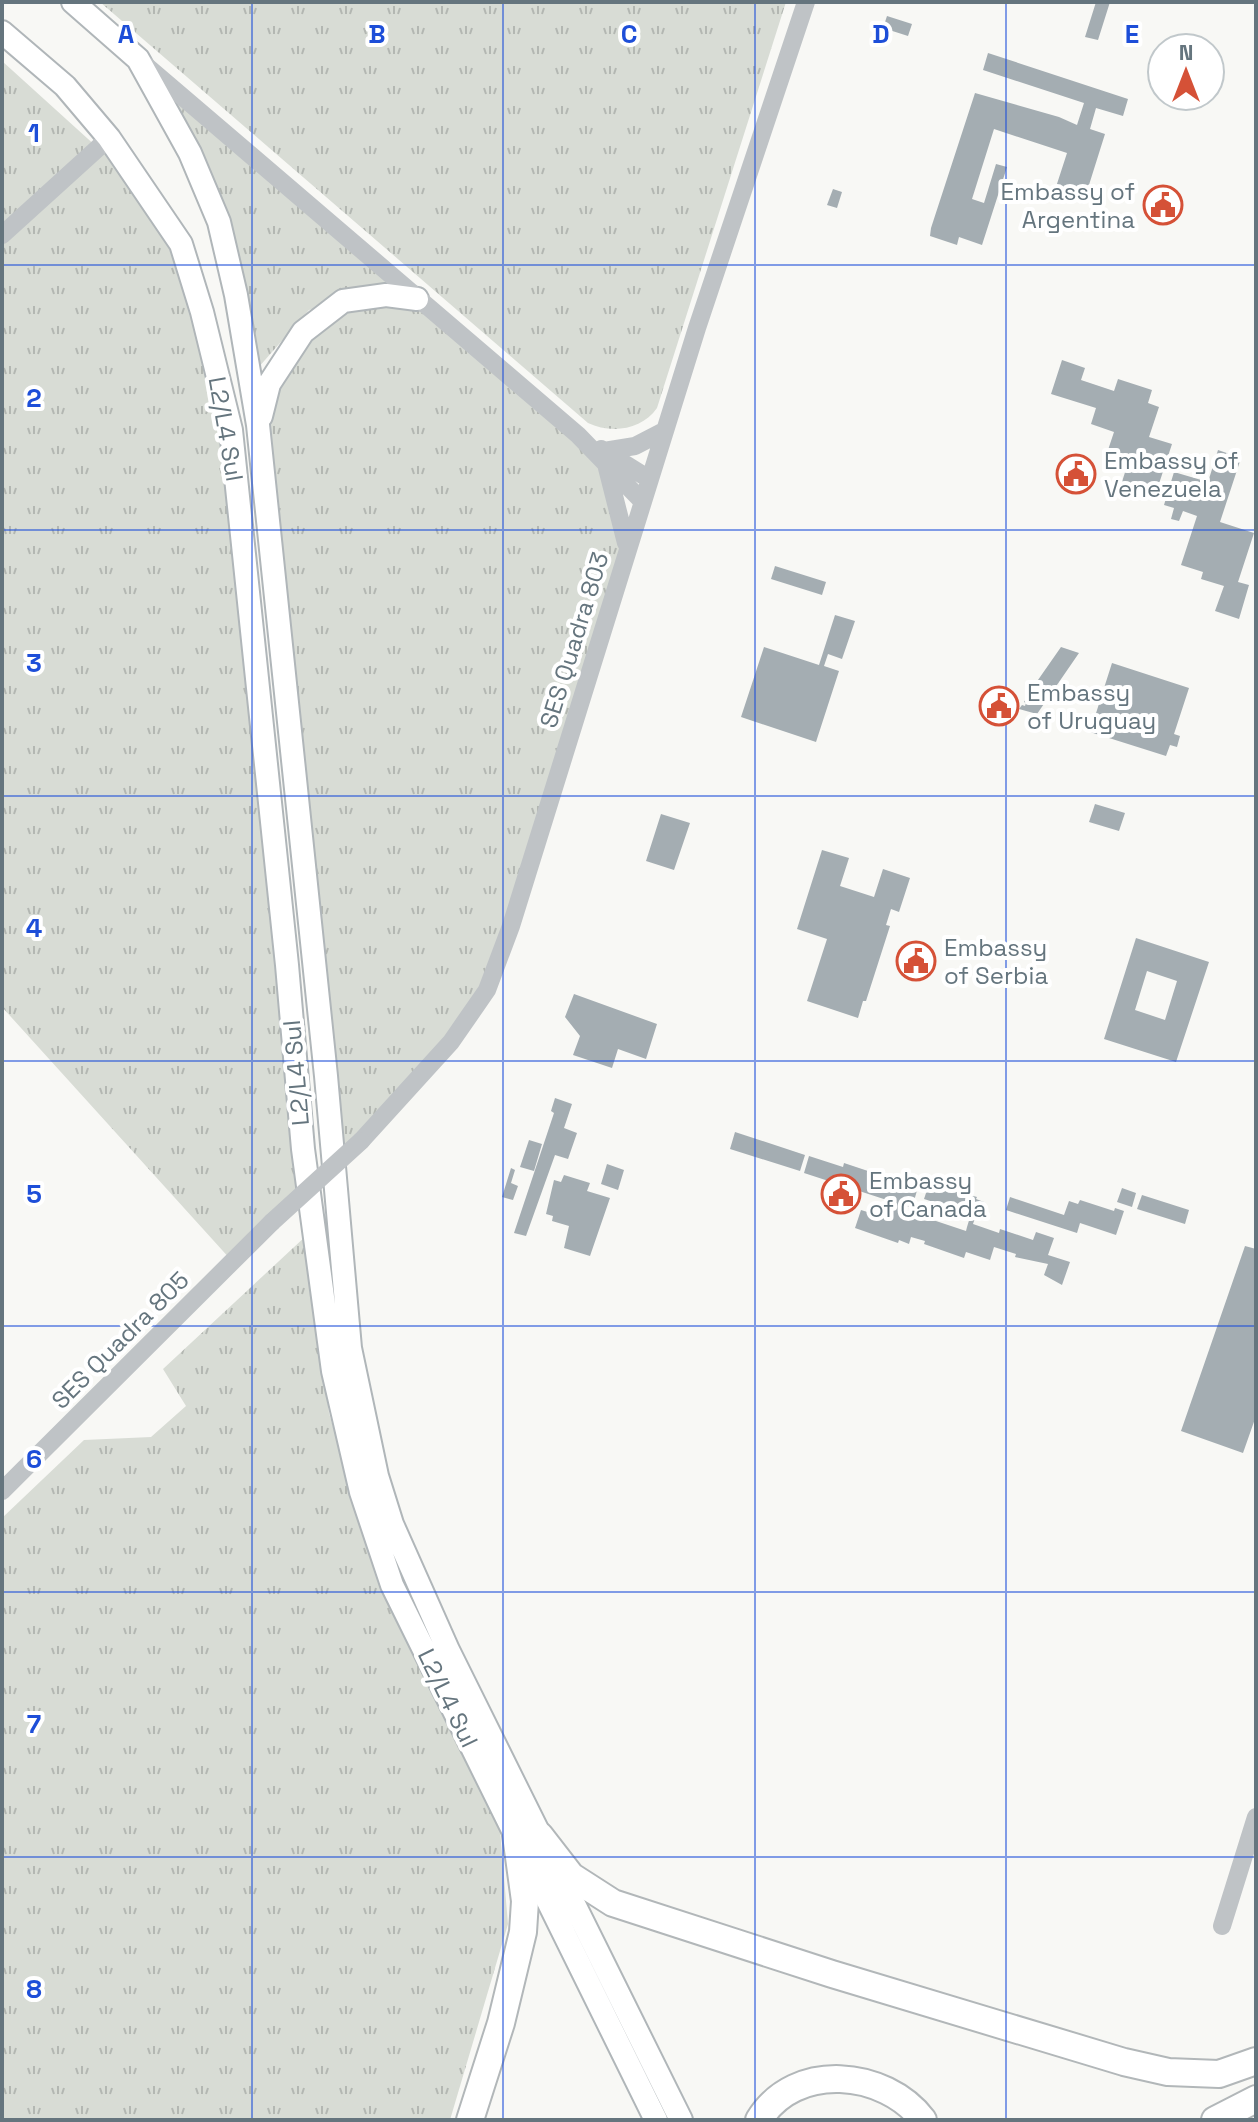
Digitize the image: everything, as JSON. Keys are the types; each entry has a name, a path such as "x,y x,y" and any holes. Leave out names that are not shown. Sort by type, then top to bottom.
{"highway":[{"path":"528,1836 571,1876 613,1903 832,1974 1124,2062 1168,2072 1219,2074 1256,2061"},
{"path":"470,2120 501,2023 523,1932 528,1836"},
{"path":"759,2120 784,2094 813,2080 849,2080 879,2085 910,2103 923,2120"},
{"path":"1215,2120 1256,2099"}],"main road":[{"name":"L2/L4 Sul","path":"73,2 138,59 190,153 219,222 236,295 258,425 326,1076 350,1348 377,1476 408,1562 656,2120"},
{"name":"L2/L4 Sul","path":"2,32 65,86 109,138 181,244 202,312 231,430 287,965 303,1149 333,1371 361,1492 392,1585 681,2120"},
{"path":"258,425 269,384 303,332 343,301 386,295 417,299"}],"street":[{"name":"SES Quadra 803","path":"272,1222 361,1141 436,1061 487,990 511,926 664,431 806,2"},
{"name":"L2/L4 Sul","path":"138,59 605,457 642,501"},
{"path":"2,235 109,138"},
{"path":"627,550 605,457 664,431"},
{"name":"L2/L4 Sul","path":"605,457 649,479"},
{"name":"SES Quadra 805","path":"2,1491 272,1222"},
{"path":"1222,1926 1256,1817"}],"green space":[{"path":"100,2 786,2 657,408 643,421 626,428 606,428 588,423"},
{"path":"138,59 605,463 627,550 487,990 361,1141 332,1149 258,425 269,384 341,301 309,310 250,377 219,222"},
{"path":"2,61 98,148 109,138 181,243 231,430 307,1183 232,1261 2,1007"},
{"path":"307,1235 329,1413 374,1567 500,1830 508,1924 450,2120 2,2120 2,1518 84,1440 151,1437 186,1406 163,1369"}],"building":[{"path":"1096,2 1110,2 1098,40 1085,37"},
{"path":"887,16 912,24 908,36 883,28"},
{"path":"988,53 1128,99 1123,116 1096,108 1090,129 1105,134 1083,204 1066,198 1067,193 1055,190 1067,153 994,129 972,199 984,203 996,164 1007,167 982,245 959,237 957,245 930,236 975,93 1077,125 1084,103 983,70"},
{"path":"833,189 842,192 837,208 827,205"},
{"path":"1062,360 1085,368 1081,380 1114,391 1118,379 1152,390 1148,403 1159,407 1149,437 1172,444 1154,499 1120,488 1128,463 1106,456 1114,432 1091,424 1096,408 1051,394"},
{"path":"1218,450 1241,458 1220,522 1254,533 1238,582 1249,585 1239,619 1215,611 1224,586 1201,579 1203,572 1181,565 1197,516 1183,511 1179,521 1171,519 1174,508 1164,505 1174,472 1208,482"},
{"path":"775,566 826,582 822,595 771,579"},
{"path":"835,615 855,621 842,659 828,654 824,666 839,671 816,742 741,717 764,647 819,665"},
{"path":"1061,647 1079,653 1037,714 1019,709 1025,706 1027,697 1035,699 1039,693 1031,690"},
{"path":"1112,663 1189,688 1174,734 1180,736 1177,747 1170,745 1166,756 1090,732"},
{"path":"1095,804 1125,813 1119,831 1089,822"},
{"path":"661,814 690,823 674,870 646,861"},
{"path":"822,850 849,858 840,886 874,897 883,869 910,878 899,912 891,909 886,925 890,926 858,1018 807,1001 827,939 797,929"},
{"path":"1136,938 1209,962 1176,1062 1104,1039","holes":["1147,971 1177,981 1165,1020 1135,1010"]},
{"path":"574,994 657,1024 646,1059 618,1049 612,1068 573,1055 580,1036 565,1017"},
{"path":"555,1098 572,1104 564,1128 577,1133 568,1159 555,1155 526,1236 514,1233 554,1113 551,1111"},
{"path":"735,1132 805,1155 800,1171 730,1149"},
{"path":"529,1140 542,1144 534,1171 520,1167"},
{"path":"809,1156 843,1167 844,1163 908,1188 909,1184 918,1187 912,1208 906,1206 903,1215 917,1219 918,1215 966,1231 971,1214 924,1199 929,1184 977,1197 984,1202 973,1224 1033,1240 1036,1232 1054,1238 1048,1255 1070,1262 1062,1285 1044,1275 1048,1264 1015,1257 1016,1254 994,1247 990,1260 966,1252 964,1258 911,1237 909,1244 899,1240 898,1243 855,1228 861,1210 890,1219 896,1203 804,1173"},
{"path":"607,1164 624,1170 618,1190 601,1184"},
{"path":"511,1168 515,1170 511,1183 518,1186 513,1200 502,1197"},
{"path":"564,1175 590,1183 587,1191 610,1198 590,1256 564,1248 569,1226 552,1221 553,1216 546,1214 554,1180 561,1182"},
{"path":"1122,1188 1136,1193 1132,1207 1117,1202"},
{"path":"1142,1195 1189,1210 1185,1224 1137,1209"},
{"path":"1010,1197 1064,1215 1069,1201 1078,1204 1080,1200 1114,1211 1115,1208 1124,1211 1116,1235 1080,1223 1077,1233 1006,1210"},
{"path":"1245,1246 1256,1249 1256,1416 1243,1453 1181,1431"}],"place":[{"name":"Embassy of Argentina","path":"1163,205"},
{"name":"Embassy of Venezuela","path":"1076,474"},
{"name":"Embassy of Uruguay","path":"999,706"},
{"name":"Embassy of Serbia","path":"916,961"},
{"name":"Embassy of Canada","path":"841,1194"}]}
